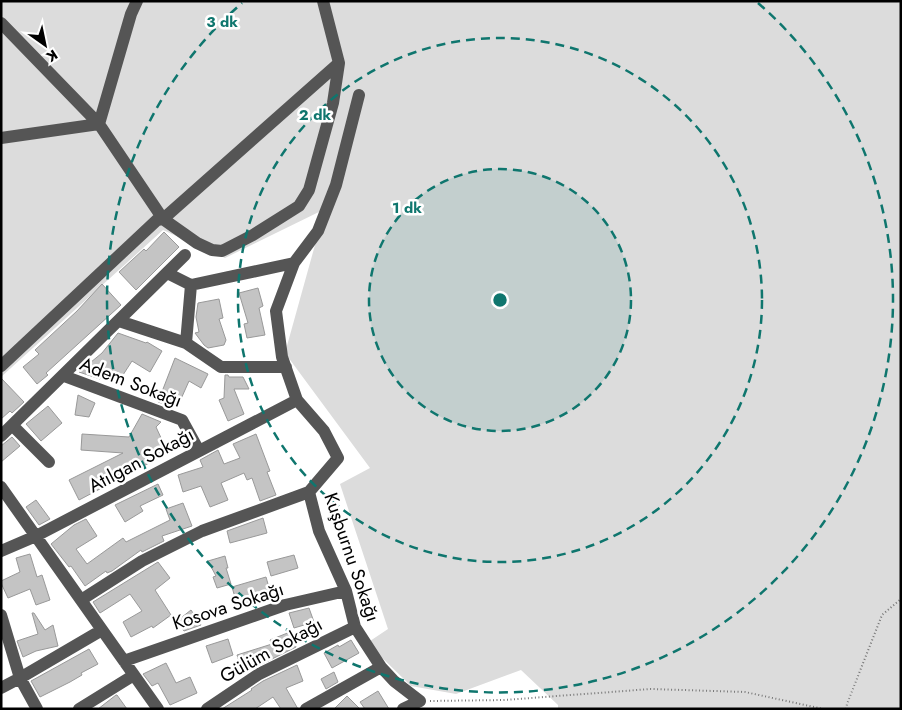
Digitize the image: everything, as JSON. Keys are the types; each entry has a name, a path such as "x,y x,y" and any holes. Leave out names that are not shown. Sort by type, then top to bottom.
{"street":[{"path":"99,124 131,14 137,1"},
{"path":"1,23 99,124 163,219 197,243 212,250 222,251 299,206 309,190 334,103 339,63 324,1"},
{"path":"1,366 157,220 163,219 339,63"},
{"name":"Kuşburnu Sokağı","path":"359,95 336,185 318,231 294,263 276,311 282,357 297,400 324,431 338,458 309,492 319,531 346,591 355,627 381,667 394,681 420,701"},
{"path":"1,138 99,124"},
{"path":"1,436 64,376 185,254"},
{"path":"167,273 191,285 294,263"},
{"path":"186,343 191,285"},
{"path":"119,321 186,343 221,367 286,367"},
{"name":"Adem Sokağı","path":"64,376 182,420 199,451"},
{"name":"Atılgan Sokağı","path":"1,551 36,536 297,400"},
{"path":"12,425 50,462"},
{"path":"1,487 158,709"},
{"path":"81,600 142,561 202,531 309,492"},
{"name":"Kosova Sokağı","path":"124,661 285,605 346,591"},
{"path":"1,615 20,678 38,709"},
{"name":"Gülüm Sokağı","path":"207,709 259,674 355,627"},
{"path":"1,688 102,630"},
{"path":"306,709 381,667"},
{"path":"79,709 134,675"},
{"path":"403,709 420,701"}],"path":[{"path":"846,709 882,615 901,599"},
{"path":"420,701 504,700 651,689 745,692 823,709"}],"shaded area":[{"path":"1,1 893,1 901,3 901,709 558,709 558,705 521,670 456,694 411,686 367,643 388,629 340,484 370,468 285,353 325,209 225,258 163,230 1,377"}],"building":[{"path":"164,232 179,247 136,290 119,272 144,249 146,251"},
{"path":"102,284 121,305 46,373 48,375 37,384 23,367 39,354 35,350 77,311"},
{"path":"258,288 263,306 259,308 265,335 247,338 244,324 248,323 239,293"},
{"path":"219,299 223,318 219,319 226,340 224,345 208,348 195,333 199,332 196,317 198,303"},
{"path":"118,333 147,342 162,351 150,372 132,361 121,378 105,369 100,379 79,372 102,353"},
{"path":"175,358 208,374 201,388 189,381 177,408 158,402"},
{"path":"225,375 229,377 243,377 249,389 234,389 244,414 228,421 219,400 224,398"},
{"path":"1,378 24,402 12,413 10,411 1,419"},
{"path":"78,395 95,403 89,417 75,415"},
{"path":"48,406 62,423 41,441 26,424"},
{"path":"142,414 161,422 156,427 168,453 79,500 69,480 123,453 81,450 82,434 129,437"},
{"path":"256,434 270,471 267,472 276,495 260,501 252,478 247,480 244,473 221,483 228,500 210,507 201,486 183,492 178,475 203,467 200,460 218,450 224,464 240,458 233,444"},
{"path":"12,437 20,446 1,462 1,446"},
{"path":"158,484 163,495 140,506 143,511 125,522 115,505"},
{"path":"36,500 50,519 39,525 26,507"},
{"path":"183,503 192,526 162,536 164,541 142,552 141,550 112,571 107,573 106,571 85,586 71,566 69,567 51,544 74,525 86,519 97,536 76,549 87,564 123,538 126,542 170,520 166,509"},
{"path":"263,518 267,533 230,543 227,531"},
{"path":"30,554 37,577 42,575 50,600 36,605 30,589 8,598 1,583 1,581 20,572 16,558"},
{"path":"294,555 298,568 271,576 267,562"},
{"path":"225,556 228,568 226,568 231,584 217,588 213,577 216,576 208,561"},
{"path":"158,562 170,578 155,590 171,615 153,628 152,626 131,637 123,622 142,611 130,594 100,613 93,602"},
{"path":"266,577 272,598 238,608 232,587"},
{"path":"309,608 314,622 294,628 289,613"},
{"path":"191,610 201,625 184,631 177,621"},
{"path":"32,613 34,613 45,630 53,625 58,646 36,651 23,657 17,641 38,634"},
{"path":"290,632 296,647 254,668 242,671 237,655 272,644 270,640"},
{"path":"228,639 233,655 212,663 206,646"},
{"path":"351,640 359,653 332,668 324,653"},
{"path":"89,649 98,664 81,673 82,675 70,682 40,697 31,681"},
{"path":"166,663 176,683 190,677 197,693 170,705 158,683 152,686 143,674"},
{"path":"297,665 303,681 286,688 298,709 281,709 273,697 255,709 222,709 263,681"},
{"path":"334,672 338,682 326,689 321,679"},
{"path":"378,691 389,709 365,709 360,702"},
{"path":"116,695 127,709 98,709"},
{"path":"347,696 360,709 334,709"}]}
